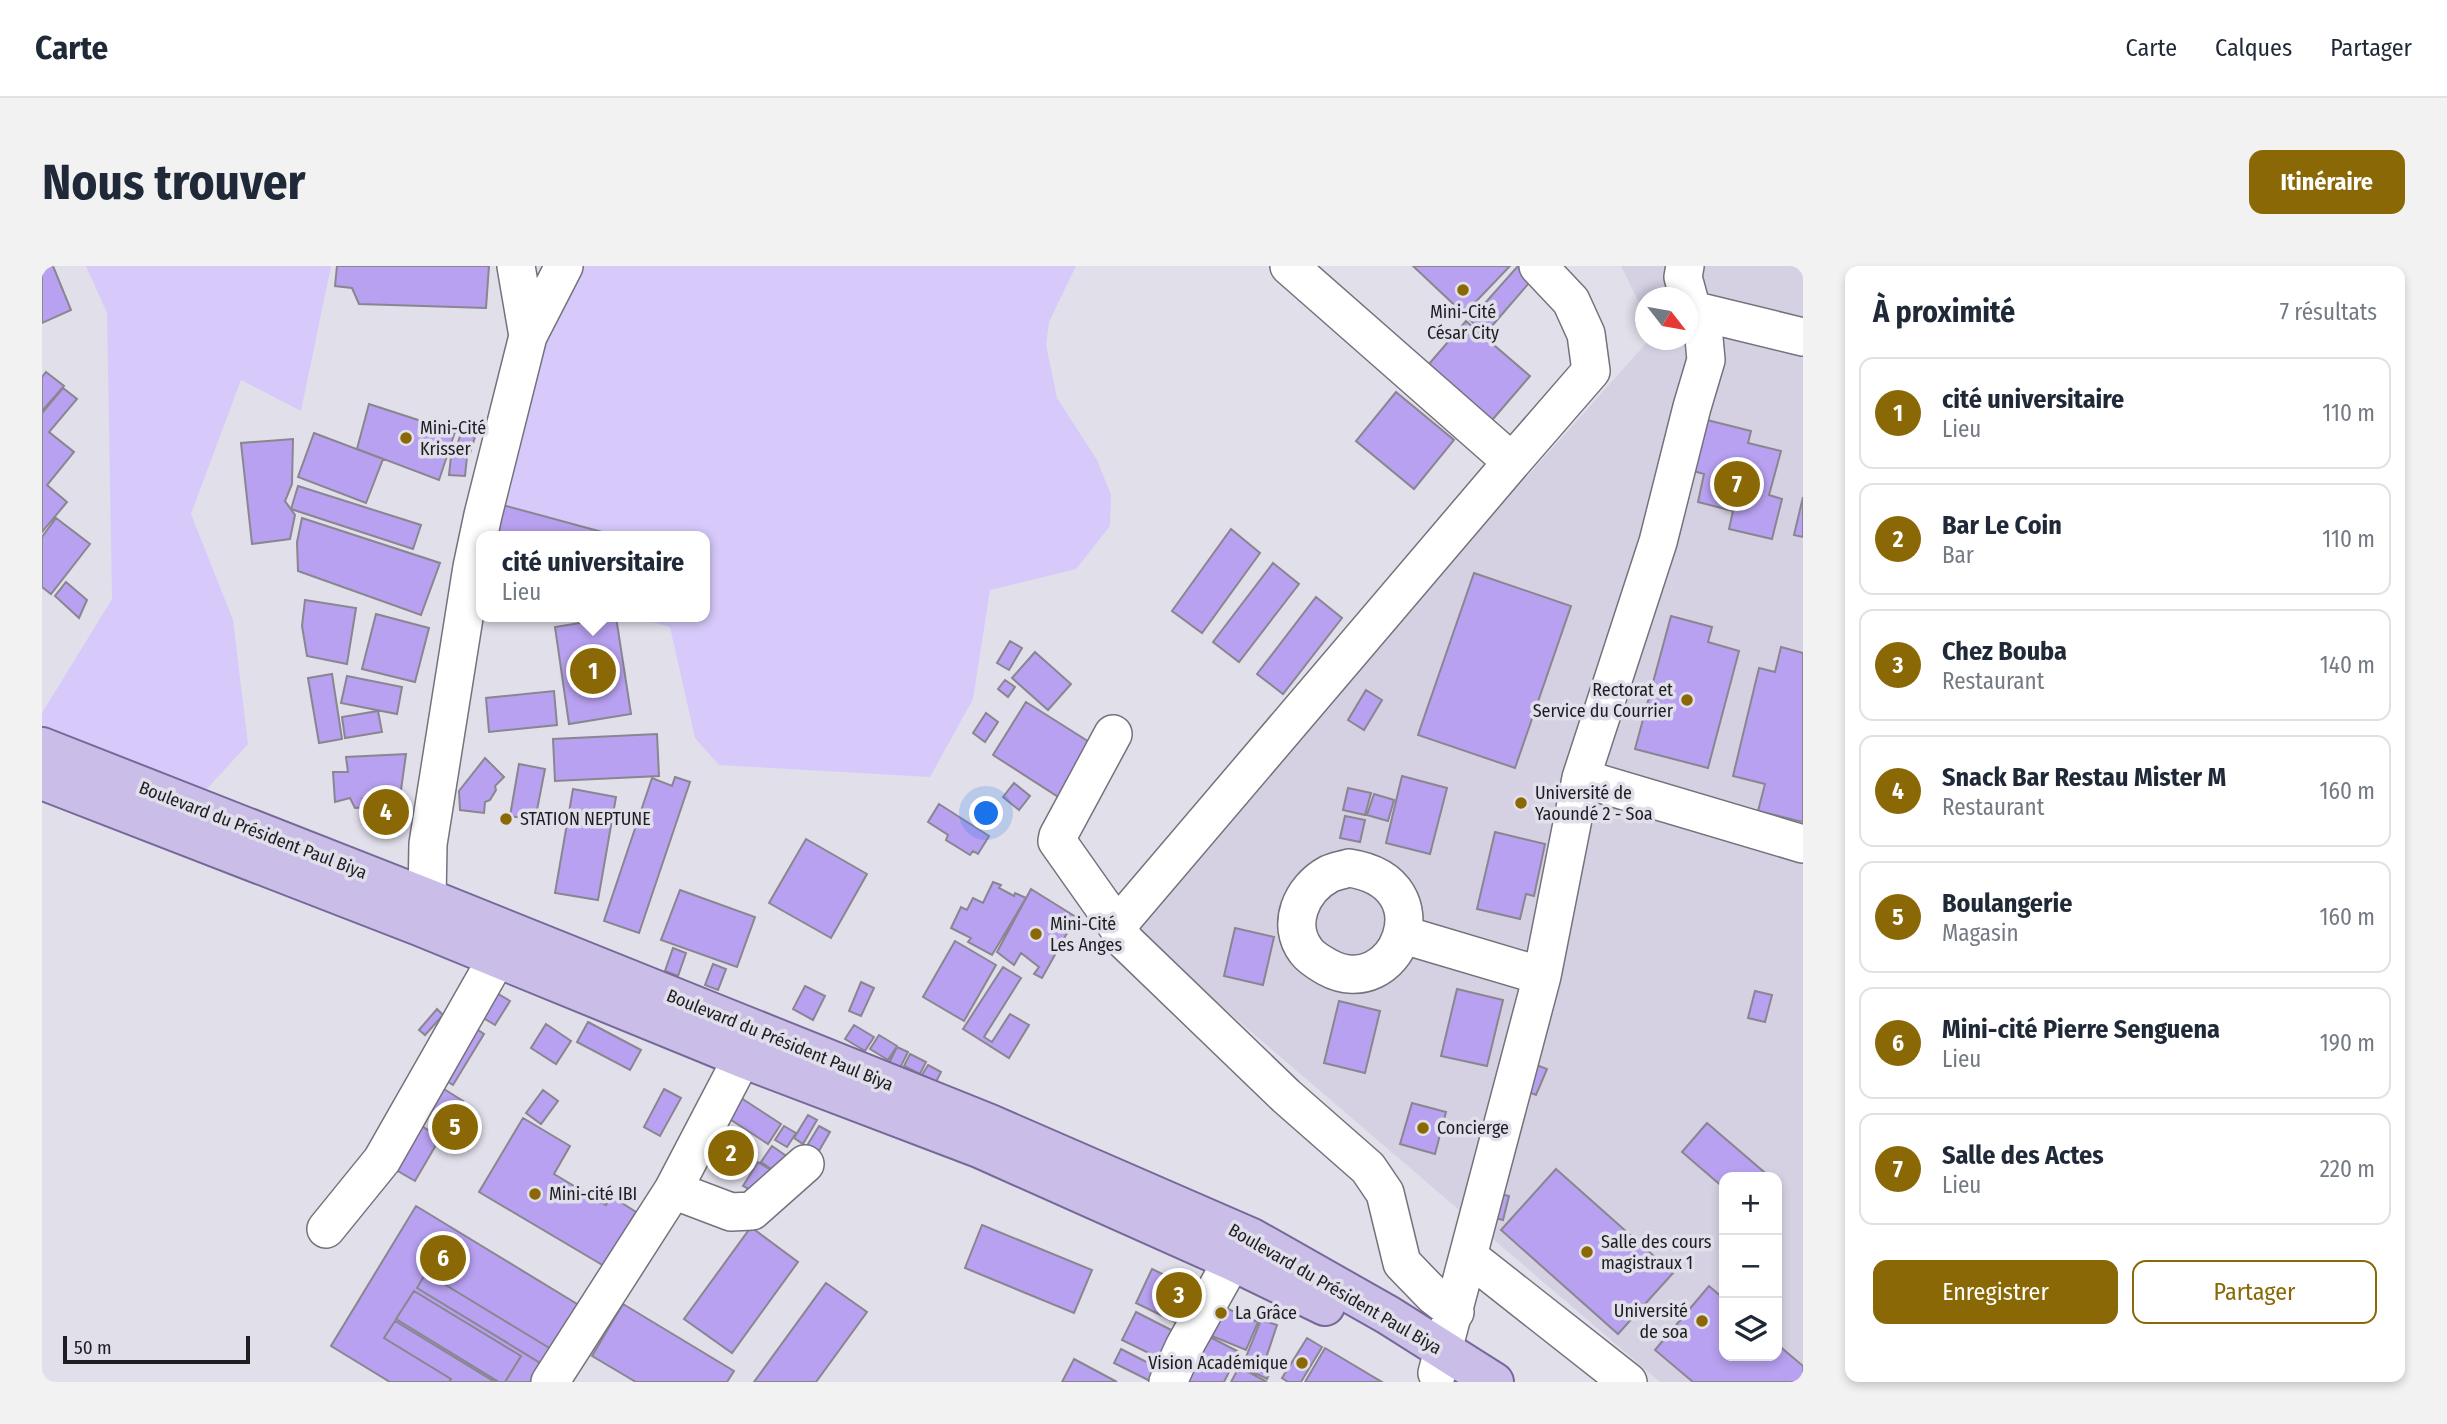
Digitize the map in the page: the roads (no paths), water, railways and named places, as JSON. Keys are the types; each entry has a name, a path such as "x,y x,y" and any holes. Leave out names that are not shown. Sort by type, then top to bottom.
{"main road":[{"name":"Boulevard du Président Paul Biya","path":"42,747 428,898 990,1124 1252,1238 1388,1315 1444,1368"},
{"name":"Boulevard du Président Paul Biya","path":"42,780 497,958 742,1058 979,1148 1231,1261 1376,1331 1444,1368 1494,1382"}],"street":[{"path":"516,266 528,336"},
{"path":"480,531 528,336 564,266"},
{"path":"1289,266 1512,462"},
{"path":"1117,926 1591,371 1586,334 1571,301 1538,266"},
{"path":"1685,266 1683,277 1686,287"},
{"path":"1698,311 1803,337"},
{"path":"1444,1368 1468,1256 1542,976 1581,778 1658,542 1706,360 1704,338 1698,324"},
{"path":"428,898 428,844 476,548"},
{"path":"1113,734 1057,841 1125,941 1286,1096 1368,1168 1385,1194 1402,1263 1434,1296 1455,1312"},
{"path":"1581,778 1803,844"},
{"path":"1404,935 1542,976"},
{"path":"326,1229 382,1160 497,958"},
{"path":"550,1382 673,1190 742,1058"},
{"path":"673,1190 731,1212 752,1210 805,1164"},
{"path":"1468,1256 1611,1377"},
{"path":"1168,1382 1231,1261"}],"place":[{"name":"Mini-Cité César City","path":"1463,290"},
{"name":"Mini-Cité Krisser","path":"406,438"},
{"name":"Salle des Actes","path":"1737,484"},
{"name":"cité universitaire","path":"593,671"},
{"name":"Rectorat et Service du Courrier","path":"1687,700"},
{"name":"Université de Yaoundé 2 - Soa","path":"1521,803"},
{"name":"Snack Bar Restau Mister M","path":"386,812"},
{"name":"STATION NEPTUNE","path":"506,819"},
{"name":"Mini-Cité Les Anges","path":"1036,934"},
{"name":"Boulangerie","path":"455,1127"},
{"name":"Concierge","path":"1423,1128"},
{"name":"Bar Le Coin","path":"731,1153"},
{"name":"Mini-cité IBI","path":"535,1194"},
{"name":"Salle des cours magistraux 1","path":"1587,1252"},
{"name":"Mini-cité Pierre Senguena","path":"443,1258"},
{"name":"Chez Bouba","path":"1179,1295"},
{"name":"La Grâce","path":"1221,1313"},
{"name":"Université de soa","path":"1702,1321"},
{"name":"Vision Académique","path":"1302,1363"}]}
